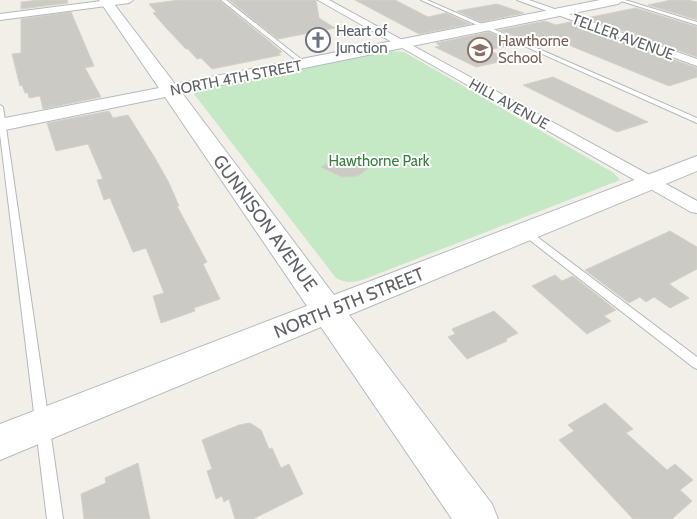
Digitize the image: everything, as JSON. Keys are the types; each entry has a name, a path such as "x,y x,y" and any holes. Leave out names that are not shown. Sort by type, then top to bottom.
{"street":[{"name":"HILL AVENUE","path":"322,0 697,208"},
{"name":"TELLER AVENUE","path":"521,0 697,63"},
{"name":"NORTH 4TH STREET","path":"1,125 619,0"},
{"path":"0,18 113,1"},
{"name":"GUNNISON AVENUE","path":"113,1 170,91 477,519"},
{"name":"NORTH 5TH STREET","path":"0,442 697,163"}],"lane":[{"path":"223,0 304,64"},
{"path":"423,0 697,121"},
{"path":"619,0 697,24"},
{"path":"0,107 55,519"},
{"path":"526,232 697,364"}],"green space":[{"name":"Hawthorne Park","path":"388,51 404,52 614,173 620,180 362,280 349,282 336,278 194,94 199,91"}],"building":[{"path":"67,0 68,3 21,9 21,2"},
{"path":"179,0 219,0 282,52 278,53 281,55 212,69 201,58 197,59 186,49 153,13 156,12 149,4"},
{"path":"229,0 316,0 319,18 335,28 278,39"},
{"path":"355,0 395,0 428,17 446,13 470,24 419,34"},
{"path":"671,0 697,2 697,20 648,5"},
{"path":"497,4 524,13 481,22 457,11"},
{"path":"636,8 697,27 697,57 586,18"},
{"path":"71,12 94,66 85,68 101,97 43,109 40,96 29,98 22,85 20,86 12,54 21,53 21,19"},
{"path":"545,21 556,25 570,22 697,68 697,77 669,86 549,37 528,42 500,30"},
{"path":"489,32 516,44 489,50 508,60 476,67 435,47 440,46 436,43"},
{"path":"553,77 648,122 617,132 523,85"},
{"path":"109,111 113,118 128,115 155,158 169,183 179,206 177,206 207,262 203,264 220,299 194,308 195,311 161,323 153,296 164,293 146,248 133,252 110,198 104,200 97,180 103,179 88,144 56,151 47,123"},
{"path":"354,156 374,164 358,176 342,177 321,167 338,157"},
{"path":"670,231 697,247 697,269 669,284 689,298 670,308 654,297 646,302 640,297 629,303 585,270"},
{"path":"555,275 562,281 573,276 616,310 604,316 611,321 587,334 532,286"},
{"path":"494,311 518,333 506,339 507,341 467,359 448,337 455,334 452,329"},
{"path":"605,403 633,429 626,433 667,470 675,464 693,480 680,490 692,501 672,519 633,519 559,440 574,431 568,425"},
{"path":"250,423 261,430 269,449 272,448 281,468 289,464 303,494 253,519 235,519 229,499 224,502 222,496 216,499 207,471 212,469 202,440 239,425"},
{"path":"138,463 150,519 84,519 81,494 106,483 105,478"}],"place":[{"name":"Heart of Junction","path":"318,40"},
{"name":"Hawthorne School","path":"480,50"}]}
